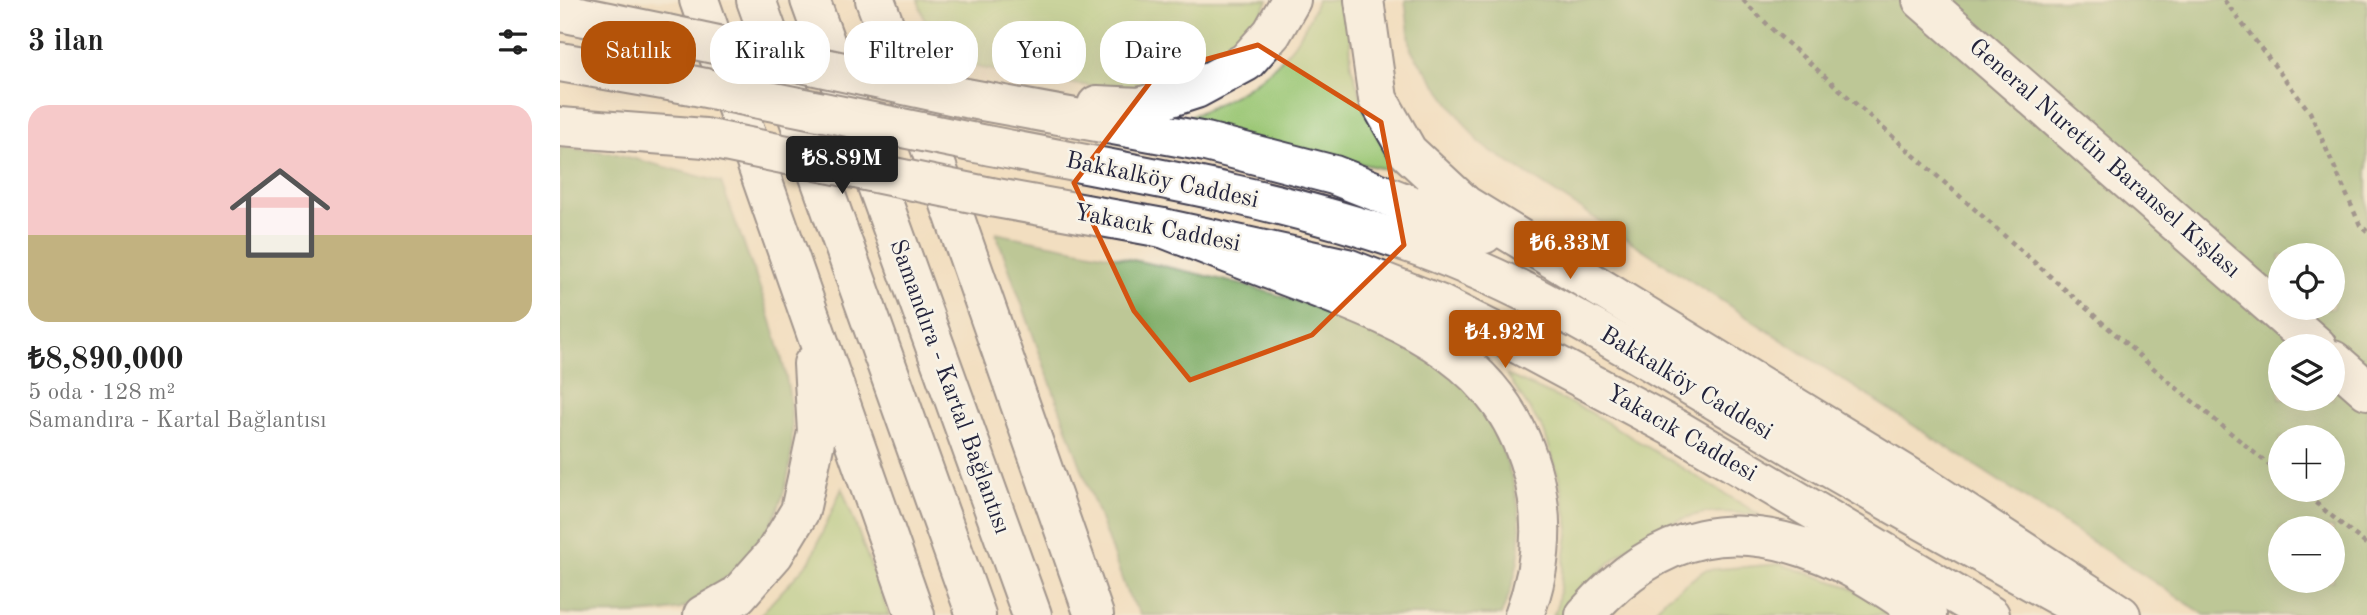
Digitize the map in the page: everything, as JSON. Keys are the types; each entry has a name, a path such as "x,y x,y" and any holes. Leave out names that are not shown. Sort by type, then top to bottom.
{"main road":[{"path":"699,0 809,306 915,615"},
{"name":"Samandıra - Kartal Bağlantısı","path":"756,0 976,615"},
{"name":"Samandıra - Kartal Bağlantısı","path":"810,0 1032,615"},
{"path":"875,0 930,147 1094,615"},
{"path":"884,0 930,147"},
{"path":"955,96 1140,107 1196,89 1246,62 1272,33 1291,0"},
{"path":"1364,0 1378,99 1408,152 1465,205 1583,274 1919,483 2121,615"},
{"name":"General Nurettin Baransel Kışlası","path":"1922,0 2303,334"},
{"path":"560,12 955,96 1206,142 1334,175 1583,274"},
{"name":"Bakkalköy Caddesi","path":"560,62 686,84 1244,196 1403,241 1481,271 1557,307 1820,463 2093,615"},
{"path":"560,109 705,138"},
{"path":"560,127 705,138"},
{"name":"Yakacık Caddesi","path":"705,138 991,197 1163,228 1347,268 1438,304 1506,337 1680,431 1990,615"},
{"path":"1163,228 1398,320 1460,359 1507,411 1526,447 1539,499 1541,545 1534,589 1524,615"},
{"path":"703,615 738,595 774,554 800,511 817,432 809,306"},
{"path":"2345,371 2367,390"},
{"path":"1057,507 1111,615"},
{"path":"1585,615 1636,565 1699,537 1748,536 1794,545 1840,562 1927,615"}],"path":[{"path":"1743,0 2167,380 2268,464"},
{"path":"2224,0 2310,112 2360,225 2367,231"},
{"path":"2315,502 2367,545"}],"highlighted area":[{"path":"1258,45 1381,122 1404,245 1312,335 1190,380 1134,311 1074,183 1157,73"}],"green space":[{"path":"918,0 1268,0 1254,24 1206,64 1206,21 1100,21 1100,84 1156,84 1133,87 1074,84 1086,84 1086,21 992,21 992,70 978,67 978,21 925,21"},
{"path":"1317,0 1349,0 1351,66 1367,114 1404,173 1173,123 1240,92 1278,63 1307,24"},
{"path":"1405,0 2367,0 2367,615 2205,615 1479,143 1411,50"},
{"path":"560,147 613,153 721,182 781,355 791,410 792,438 785,489 776,513 749,556 730,575 681,609 621,614 560,613"},
{"path":"996,233 1180,270 1244,285 1306,304 1365,327 1421,355 1470,390 1506,436 1499,442 1508,464 1518,507 1520,549 1510,592 1501,615 1141,615 1127,593"},
{"path":"1507,375 1588,411 1760,515 1707,513 1660,528 1607,565 1566,615 1553,615 1557,608 1569,528 1559,478 1544,431"},
{"path":"842,488 889,615 760,615 810,561"},
{"path":"1780,564 1847,586 1896,615 1651,615 1667,597 1705,570"}]}
